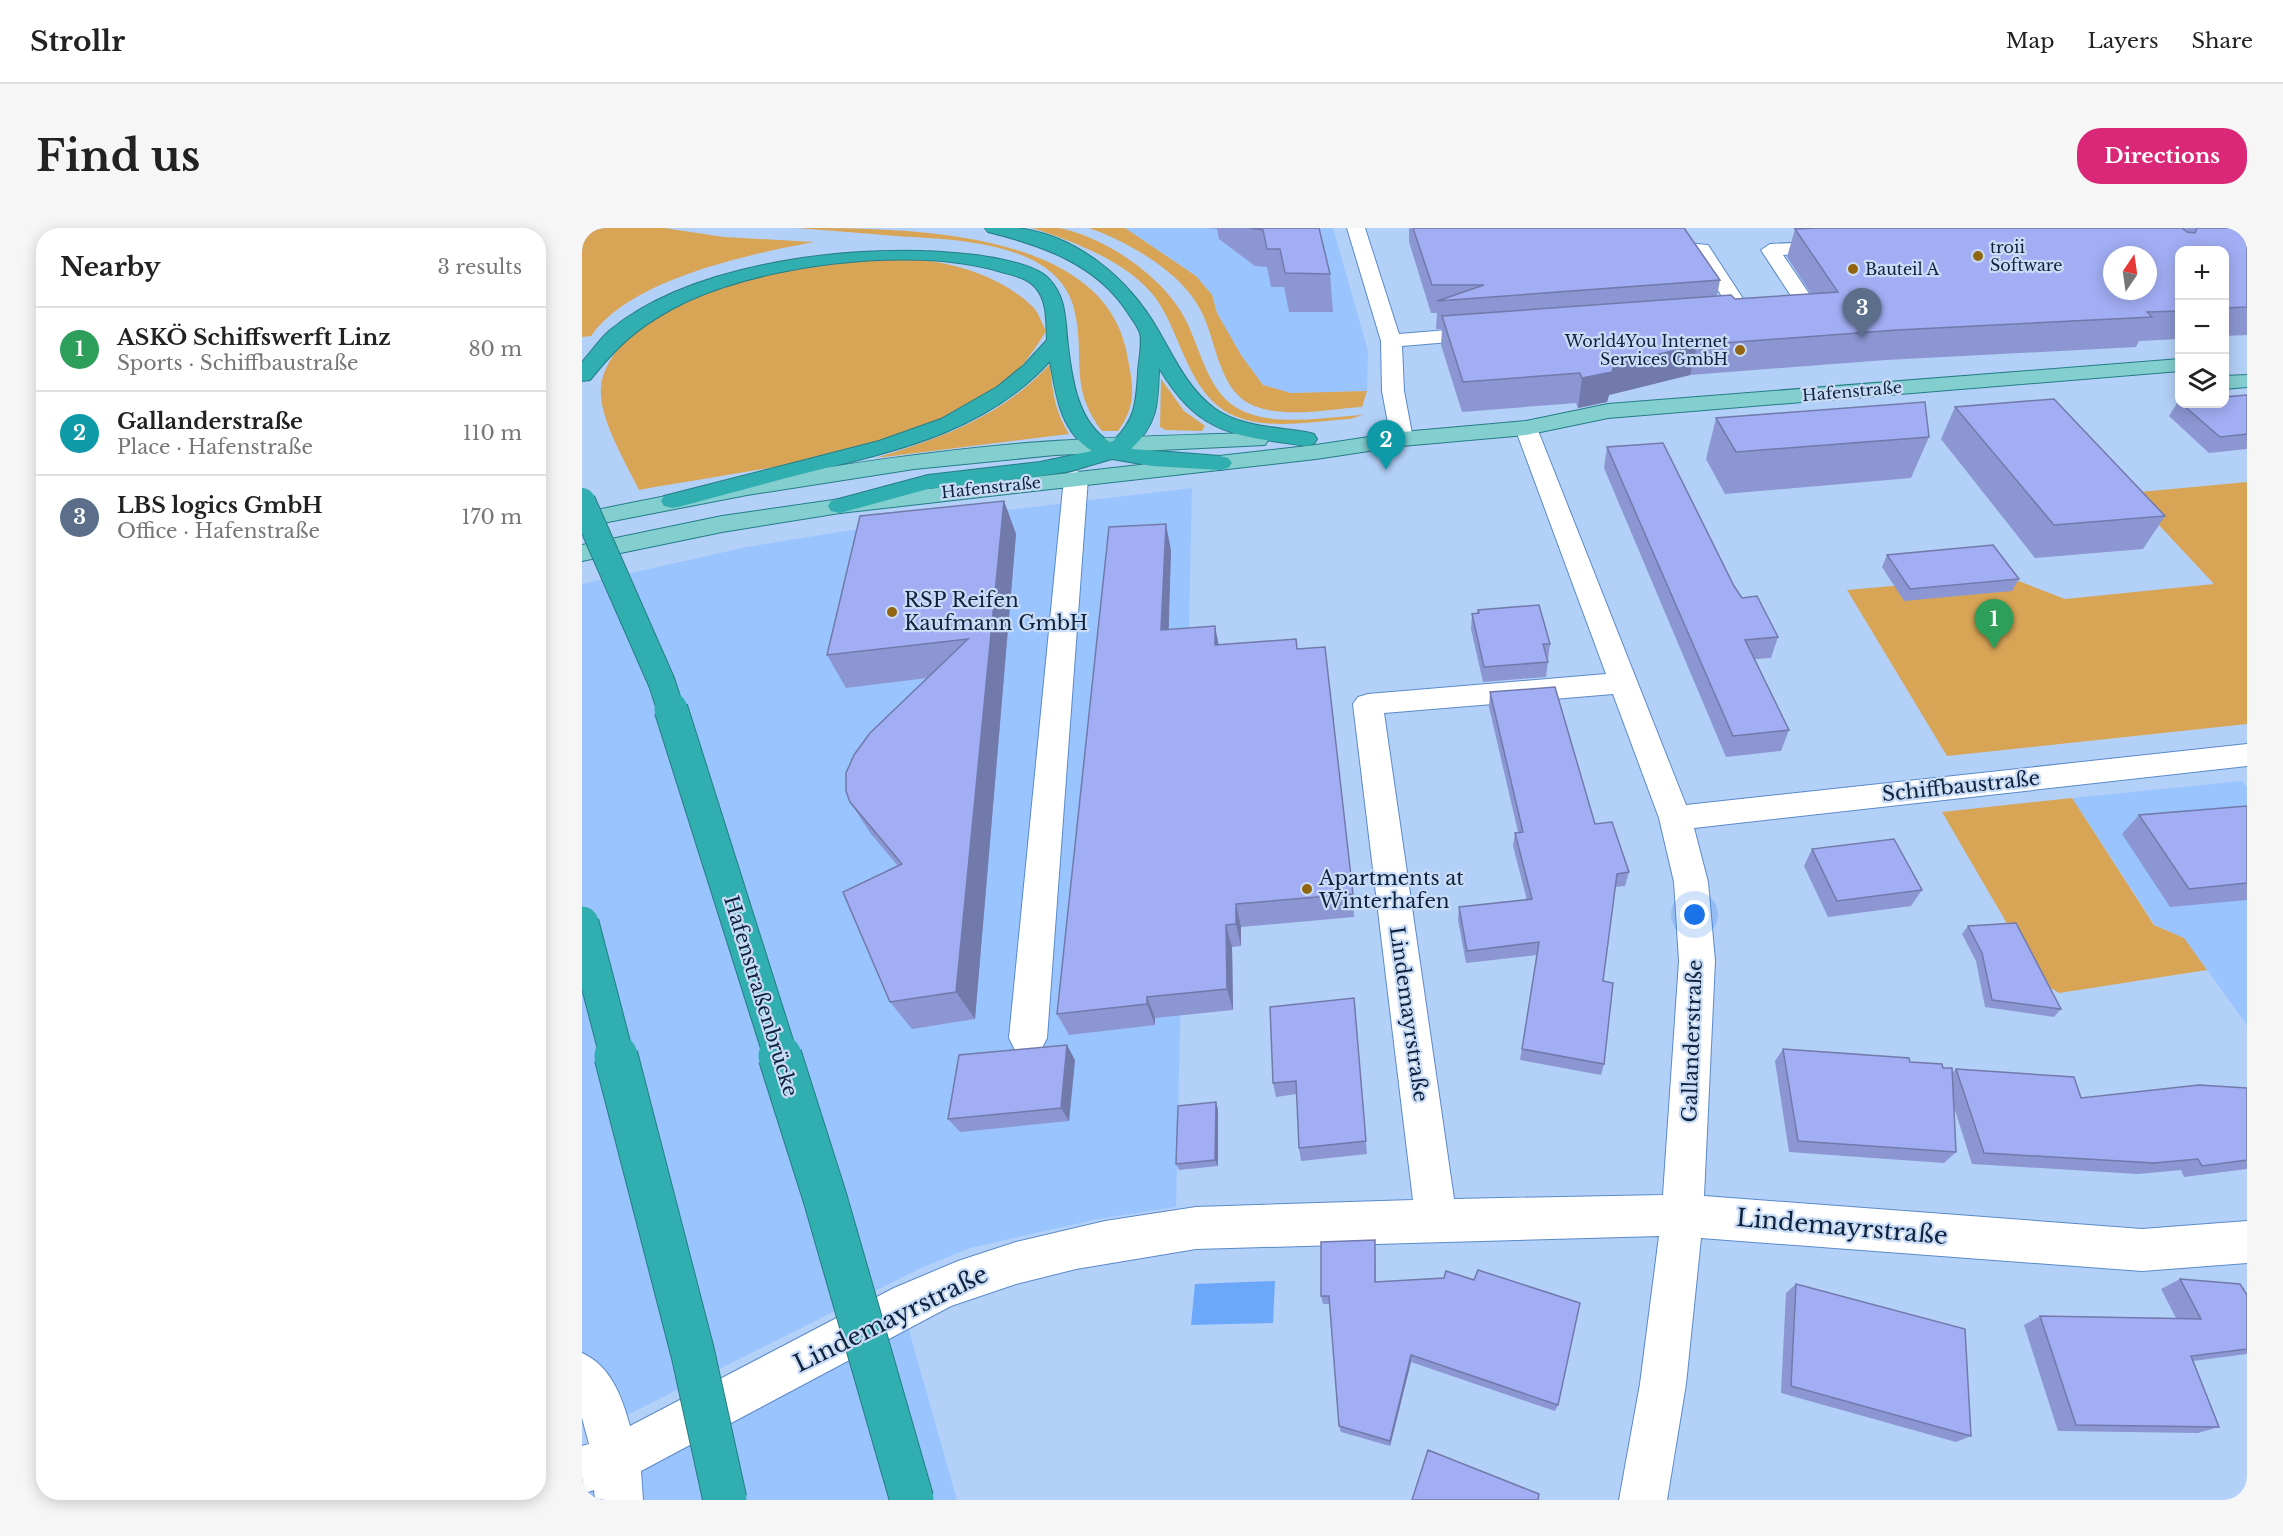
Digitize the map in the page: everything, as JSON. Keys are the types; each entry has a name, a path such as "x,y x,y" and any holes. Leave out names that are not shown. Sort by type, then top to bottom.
{"highway":[{"path":"994,228 1049,243 1090,265 1124,294 1192,401 1213,417 1240,427 1306,440"},
{"path":"582,375 601,348 630,321 692,285 761,260 788,254 879,242 934,243 964,248 1007,260 1041,282 1053,297 1058,322 1056,342 1064,384 1074,415 1091,440 1134,455 1220,463"},
{"path":"840,506 928,482 1075,464 1112,447 1137,432 1144,414 1150,337"},
{"path":"673,501 879,449 928,434 1000,398 1030,372 1056,342"},
{"name":"Hafenstraßenbrücke","path":"582,501 662,683 681,738 825,1198 912,1500"},
{"path":"582,923 685,1320 725,1500"}],"main road":[{"name":"Hafenstraße","path":"582,553 722,524 840,506 1220,463 1402,439 1526,428 1608,411 2175,365"},
{"path":"2229,383 2247,381"},
{"name":"Hafenstraße","path":"1900,409 2096,393"},
{"name":"Hafenstraße","path":"1526,428 1609,432"},
{"name":"Hafenstraße","path":"582,520 673,501 938,460 1112,447 1402,439"}],"street":[{"path":"1356,228 1391,340 1393,391 1402,439"},
{"path":"1638,245 1694,246 1701,249 1743,314 1708,316"},
{"path":"1800,295 1770,250 1854,246"},
{"path":"1391,340 1508,332"},
{"name":"Gallanderstraße","path":"1526,428 1675,818 1691,882 1697,961 1683,1216 1663,1384 1643,1500"},
{"path":"1028,1038 1076,478"},
{"name":"Lindemayrstraße","path":"1436,1221 1368,704 1624,682"},
{"name":"Schiffbaustraße","path":"1675,818 2247,755"},
{"name":"Lindemayrstraße","path":"606,1477 904,1307 955,1283 1006,1265 1080,1246 1186,1229 1630,1214 2142,1250 2208,1247 2247,1242"},
{"path":"582,1376 602,1406 606,1477"}],"shaded area":[{"path":"582,228 664,228 724,237 814,242 726,262 662,284 633,299 609,316 591,336 582,337"},
{"path":"797,228 889,230 941,234 991,243 1038,258 1078,279 1108,309 1126,349 1132,392 1125,421 1118,431 1102,431 1091,414 1081,384 1079,339 1073,305 1062,284 1045,267 1023,256 972,242"},
{"path":"1032,228 1059,228 1077,233 1112,249 1146,272 1173,300 1189,327 1211,379 1226,400 1237,408 1266,418 1282,420 1363,415 1350,419 1278,424 1250,421 1221,408 1197,382 1166,315 1146,287 1117,264 1100,255"},
{"path":"1089,228 1125,228 1196,276 1212,295 1217,313 1241,355 1263,385 1291,393 1367,391 1362,407 1289,412 1261,408 1248,403 1238,395 1224,374 1206,322 1193,297 1168,271 1152,260 1120,241"},
{"path":"1125,228 1333,228 1368,351 1367,391 1291,393 1263,385 1241,355 1217,313 1212,295 1196,276"},
{"path":"848,254 922,260 970,270 1014,291 1035,309 1046,331 1021,366 998,389 952,416 911,433 820,458 639,490 608,426 601,399 601,387 608,366 621,345 664,309 715,281 761,265 804,257"},
{"path":"1050,364 1055,401 1069,434 876,458 925,442 970,423 1012,398"},
{"path":"1161,379 1184,411 1205,426 1202,431 1166,430 1160,427"},
{"path":"2247,482 2247,724 1947,756 1847,590 2006,576 2065,599 2214,584 2129,493"},
{"path":"1192,488 1176,1207 1098,1219 970,1248 921,1268 615,1421 582,1425 582,584 747,547 889,524"},
{"path":"2242,781 2247,787 2247,1025 2184,938 2155,925 2072,798"},
{"path":"2072,798 2154,925 2184,938 2207,970 2059,993 2041,982 1942,812"},
{"path":"1275,1281 1273,1323 1191,1325 1195,1284"},
{"path":"908,1327 957,1500 582,1500 582,1492"}],"building":[{"path":"1250,228 1319,228 1330,274 1285,273 1280,249 1267,249 1263,230"},
{"path":"1413,228 1684,228 1720,280 1437,301 1484,285 1432,285"},
{"path":"2182,228 2187,232 2195,233 2197,228 2247,228 2247,307 2229,308 2229,246 2175,246 2175,311 2147,312 2152,317 1897,330 1697,345 1614,365 1612,372 1582,378 1580,373 1463,382 1442,316 1731,295 1735,299 1838,292 1795,229"},
{"path":"2247,395 2247,434 2220,437 2187,408 2229,408 2229,397"},
{"path":"2054,399 2165,516 2054,525 1955,407"},
{"path":"1925,402 1929,437 1736,452 1716,418"},
{"path":"1663,443 1734,586 1742,598 1757,596 1778,637 1745,640 1789,730 1733,736 1607,447"},
{"path":"1004,501 956,992 890,1002 843,892 902,864 850,802 846,791 846,773 854,755 870,733 968,639 827,655 860,516"},
{"path":"1166,524 1161,630 1215,626 1215,645 1296,639 1297,649 1325,647 1353,894 1236,904 1236,924 1226,925 1227,989 1147,997 1147,1004 1057,1014 1109,527"},
{"path":"1993,545 2019,579 1910,589 1887,555"},
{"path":"1539,605 1550,644 1543,644 1548,662 1484,667 1472,614 1479,613 1478,610"},
{"path":"1555,687 1595,824 1612,822 1629,872 1617,874 1603,981 1613,983 1604,1064 1522,1049 1539,942 1467,951 1459,907 1532,899 1515,833 1523,832 1490,692"},
{"path":"2247,806 2247,883 2189,889 2139,815"},
{"path":"1894,839 1922,890 1837,901 1812,849"},
{"path":"2016,923 2061,1009 1992,1000 1982,953 1968,926"},
{"path":"1354,998 1366,1141 1299,1148 1296,1081 1273,1083 1270,1007"},
{"path":"1067,1045 1061,1108 948,1119 959,1055"},
{"path":"1783,1049 1909,1058 1910,1062 1942,1064 1943,1068 1952,1068 1956,1152 1798,1141"},
{"path":"1956,1069 2074,1077 2081,1098 2199,1085 2247,1088 2247,1160 2202,1166 2198,1159 2154,1163 1984,1153"},
{"path":"1216,1102 1215,1160 1176,1164 1178,1106"},
{"path":"1375,1240 1375,1282 1444,1278 1446,1271 1474,1280 1478,1270 1580,1303 1558,1405 1411,1355 1390,1441 1339,1426 1329,1296 1321,1296 1321,1242"},
{"path":"2180,1279 2240,1284 2247,1295 2247,1349 2191,1356 2219,1427 2076,1425 2040,1316 2201,1319"},
{"path":"1796,1284 1965,1329 1971,1436 1791,1386"},
{"path":"1428,1450 1539,1494 1538,1500 1412,1500"}],"place":[{"name":"troii Software","path":"1978,256"},
{"name":"Bauteil A","path":"1853,269"},
{"name":"LBS logics GmbH","path":"1862,338"},
{"name":"World4You Internet Services GmbH","path":"1740,350"},
{"name":"Gallanderstraße","path":"1386,470"},
{"name":"RSP Reifen Kaufmann GmbH","path":"892,612"},
{"name":"ASKÖ Schiffswerft Linz","path":"1994,649"},
{"name":"Apartments at Winterhafen","path":"1307,889"}]}
